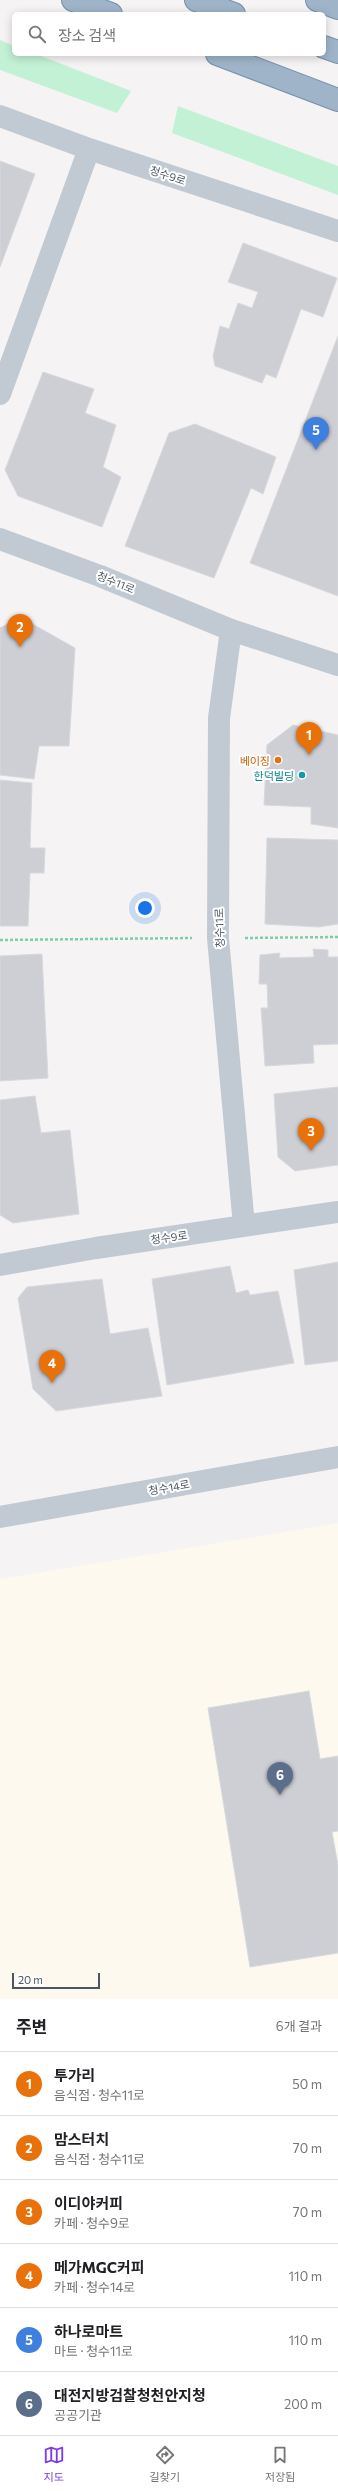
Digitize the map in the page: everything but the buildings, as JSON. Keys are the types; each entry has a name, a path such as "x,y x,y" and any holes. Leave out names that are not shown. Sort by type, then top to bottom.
{"highway":[{"path":"73,0 106,12"},
{"path":"196,0 229,12"},
{"path":"317,0 338,8"},
{"path":"326,48 338,52"},
{"path":"222,56 338,100"}],"street":[{"name":"청수9로","path":"0,116 89,149 338,231"},
{"path":"0,394 89,149"},
{"name":"청수11로","path":"0,540 96,574 230,630 338,665"},
{"name":"청수11로","path":"230,630 219,718 218,938 244,1226"},
{"name":"청수9로","path":"0,1265 96,1248 338,1212"},
{"name":"청수14로","path":"0,1517 338,1457"}],"path":[{"path":"0,940 338,937"}],"shaded area":[{"path":"338,1523 338,1999 0,1999 0,1579"}],"green space":[{"path":"0,40 12,45 12,56 41,56 131,91 117,113 0,70"},
{"path":"178,106 338,166 338,195 172,133"}],"place":[{"name":"하나로마트","path":"316,450"},
{"name":"맘스터치","path":"20,647"},
{"name":"투가리","path":"309,755"},
{"name":"베이징","path":"278,760"},
{"name":"한덕빌딩","path":"302,775"},
{"name":"이디야커피","path":"311,1151"},
{"name":"메가MGC커피","path":"52,1383"},
{"name":"대전지방검찰청천안지청","path":"280,1795"}]}
